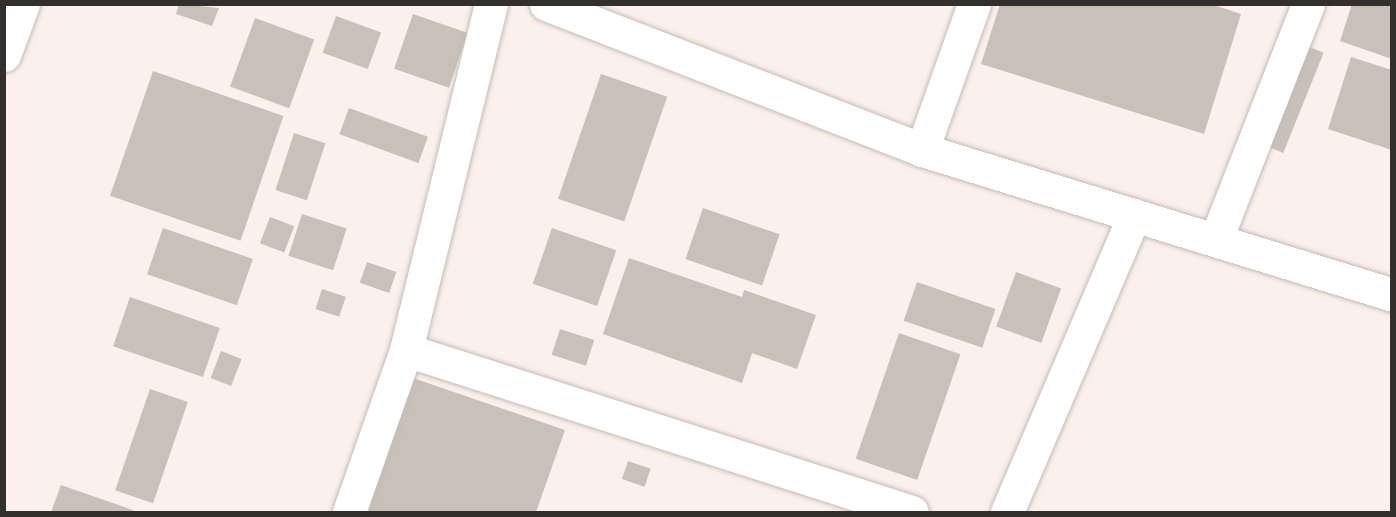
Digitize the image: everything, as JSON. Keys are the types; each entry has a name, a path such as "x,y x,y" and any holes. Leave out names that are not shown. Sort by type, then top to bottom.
{"street":[{"path":"4,55 23,4"},
{"path":"350,513 406,350 490,4"},
{"path":"546,4 922,150 1392,295"},
{"path":"922,150 974,4"},
{"path":"1216,239 1308,4"},
{"path":"1007,513 1134,215"},
{"path":"406,350 912,513"}],"building":[{"path":"179,4 219,8 212,26 176,14"},
{"path":"1000,4 1211,4 1241,14 1204,134 981,64"},
{"path":"1352,4 1392,4 1392,59 1340,41"},
{"path":"413,14 468,33 449,88 394,69"},
{"path":"336,16 381,32 368,69 323,53"},
{"path":"255,18 314,40 289,108 230,87"},
{"path":"1307,46 1324,53 1283,153 1267,146"},
{"path":"1351,57 1392,70 1392,150 1328,129"},
{"path":"153,71 283,116 241,241 110,196"},
{"path":"601,74 667,97 624,222 558,199"},
{"path":"349,108 428,137 418,163 339,134"},
{"path":"294,133 325,143 307,200 275,190"},
{"path":"703,208 780,234 762,285 685,259"},
{"path":"302,214 347,229 333,270 288,256"},
{"path":"270,217 294,226 284,252 260,243"},
{"path":"163,228 253,259 237,305 147,274"},
{"path":"552,228 616,250 597,306 533,284"},
{"path":"629,258 742,297 744,290 816,315 797,369 752,353 742,383 603,334"},
{"path":"367,262 396,272 389,293 360,283"},
{"path":"1016,272 1061,288 1041,343 996,327"},
{"path":"917,282 995,309 982,348 904,321"},
{"path":"322,289 346,297 339,317 316,309"},
{"path":"130,297 220,328 203,377 113,346"},
{"path":"560,329 594,340 586,366 552,355"},
{"path":"899,333 960,354 917,480 856,459"},
{"path":"221,351 242,359 231,386 211,378"},
{"path":"413,378 565,430 536,512 368,512"},
{"path":"150,389 188,402 153,503 115,490"},
{"path":"628,461 651,469 645,487 622,479"},
{"path":"61,485 133,510 132,512 51,512"}]}
